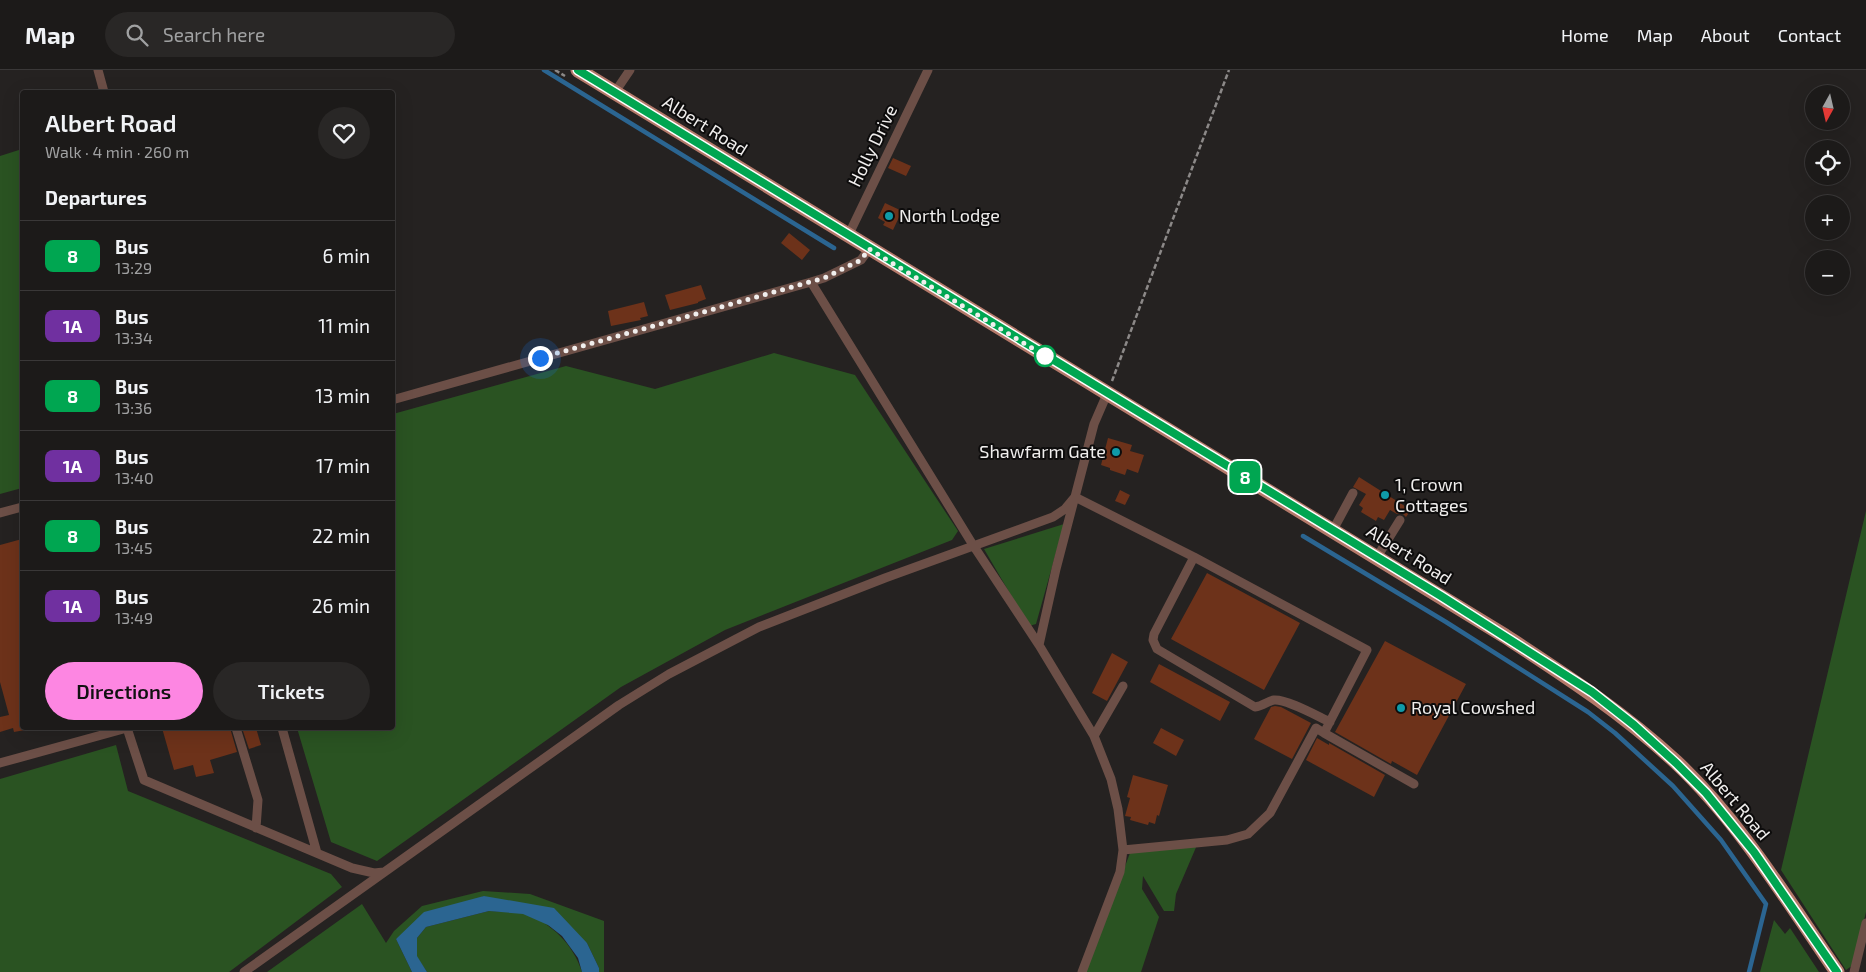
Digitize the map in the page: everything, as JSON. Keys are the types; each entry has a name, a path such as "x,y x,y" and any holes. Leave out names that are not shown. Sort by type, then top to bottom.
{"main road":[{"name":"Albert Road","path":"575,75 615,92 869,249 1377,557 1592,692 1634,725 1706,793 1754,852 1837,972"}],"lane":[{"path":"98,70 103,90"},
{"path":"615,92 630,70"},
{"name":"Holly Drive","path":"848,236 928,70"},
{"path":"395,399 824,278 861,260 869,249"},
{"path":"811,282 1094,736 1111,779 1118,809 1123,850 1120,872 1082,972"},
{"path":"1039,645 1056,568 1094,424 1108,394"},
{"path":"1333,530 1353,493"},
{"path":"244,972 619,705 669,674 759,628 973,544 1053,517 1065,510 1075,497"},
{"path":"1075,497 1194,556 1367,650 1324,733"},
{"path":"0,513 20,508"},
{"path":"1377,557 1400,520"},
{"path":"1194,556 1154,634 1153,640 1157,649 1255,707 1263,706 1272,700 1282,701 1330,722"},
{"path":"1094,736 1123,686"},
{"path":"1123,850 1227,840 1248,834 1270,813 1316,728 1414,784"},
{"path":"0,763 120,730"},
{"path":"128,730 144,780 316,853 366,872 384,872"},
{"path":"237,730 258,800 256,828"},
{"path":"283,730 316,853"},
{"path":"1854,972 1866,923"}],"path":[{"path":"555,70 575,75"},
{"path":"1108,394 1229,70"}],"green space":[{"path":"20,150 20,489 0,494 0,156"},
{"path":"774,353 855,375 958,531 952,540 725,630 621,687 377,861 331,842 298,730 395,730 395,413 566,366 655,389"},
{"path":"1866,511 1866,912 1853,965 1846,970 1781,870"},
{"path":"1064,524 1036,624 1029,626 984,549"},
{"path":"116,745 128,791 331,874 342,887 229,972 0,972 0,779"},
{"path":"1197,845 1176,894 1174,911 1164,911 1143,876 1142,889 1159,917 1141,972 1085,972 1130,853"},
{"path":"483,891 530,894 604,921 604,972 599,972 599,968 587,943 484,896 396,939 412,972 267,972 362,904 386,943 394,931 422,906"},
{"path":"489,911 520,913 544,923 567,944 573,952 582,972 427,972 417,957 417,938 426,927"},
{"path":"1774,920 1785,934 1790,928 1819,972 1760,972"}],"water":[{"path":"484,896 554,908 587,943 599,968 599,972 582,972 578,958 562,936 548,925 523,914 489,911 426,927 417,938 417,956 427,972 412,972 396,939 424,912"}],"building":[{"path":"893,158 911,166 906,176 888,168"},
{"name":"North Lodge","path":"885,203 902,211 893,230 883,225 885,222 878,218"},
{"path":"789,233 810,250 802,260 781,243"},
{"path":"701,285 706,299 670,310 665,295"},
{"path":"644,302 648,316 640,318 641,320 611,326 608,311"},
{"name":"Shawfarm Gate","path":"1108,438 1132,445 1130,451 1144,455 1138,473 1127,469 1125,475 1101,465"},
{"path":"1359,477 1411,510 1406,517 1403,514 1397,514 1390,510 1384,520 1378,517 1376,521 1361,512 1363,508 1359,505 1366,494 1353,487"},
{"path":"1120,490 1130,495 1125,505 1115,501"},
{"path":"20,540 20,730 25,730 14,732 13,728 0,732 0,717 9,715 0,682 0,545"},
{"path":"1207,573 1300,623 1264,690 1171,639"},
{"name":"Royal Cowshed","path":"1385,641 1466,684 1417,775 1392,761 1391,764 1335,732"},
{"path":"1112,653 1128,662 1107,701 1092,693"},
{"path":"1159,664 1230,702 1220,721 1150,682"},
{"path":"1271,707 1281,707 1311,723 1292,759 1254,739"},
{"path":"1161,728 1184,740 1176,756 1153,743"},
{"path":"163,730 231,730 237,752 210,760 214,773 196,777 193,765 174,770"},
{"path":"243,730 257,730 261,745 249,749"},
{"path":"1317,738 1385,775 1374,797 1306,760"},
{"path":"1133,775 1168,785 1155,824 1149,822 1148,825 1130,820 1131,817 1125,816 1130,798 1127,797"}],"waterway":[{"path":"544,70 834,248"},
{"path":"1303,536 1446,622 1588,712 1615,733 1673,786 1721,840 1766,904 1749,972"}],"bus line":[{"name":"8","path":"578,70 1441,596 1592,692 1634,725 1706,793 1754,852 1837,972"}],"place":[{"name":"North Lodge","path":"889,216"},
{"name":"Shawfarm Gate","path":"1116,452"},
{"name":"1, Crown Cottages","path":"1385,495"},
{"name":"Royal Cowshed","path":"1401,708"}],"route":[{"path":"540,358 824,278 861,260 869,249 1045,356"}]}
